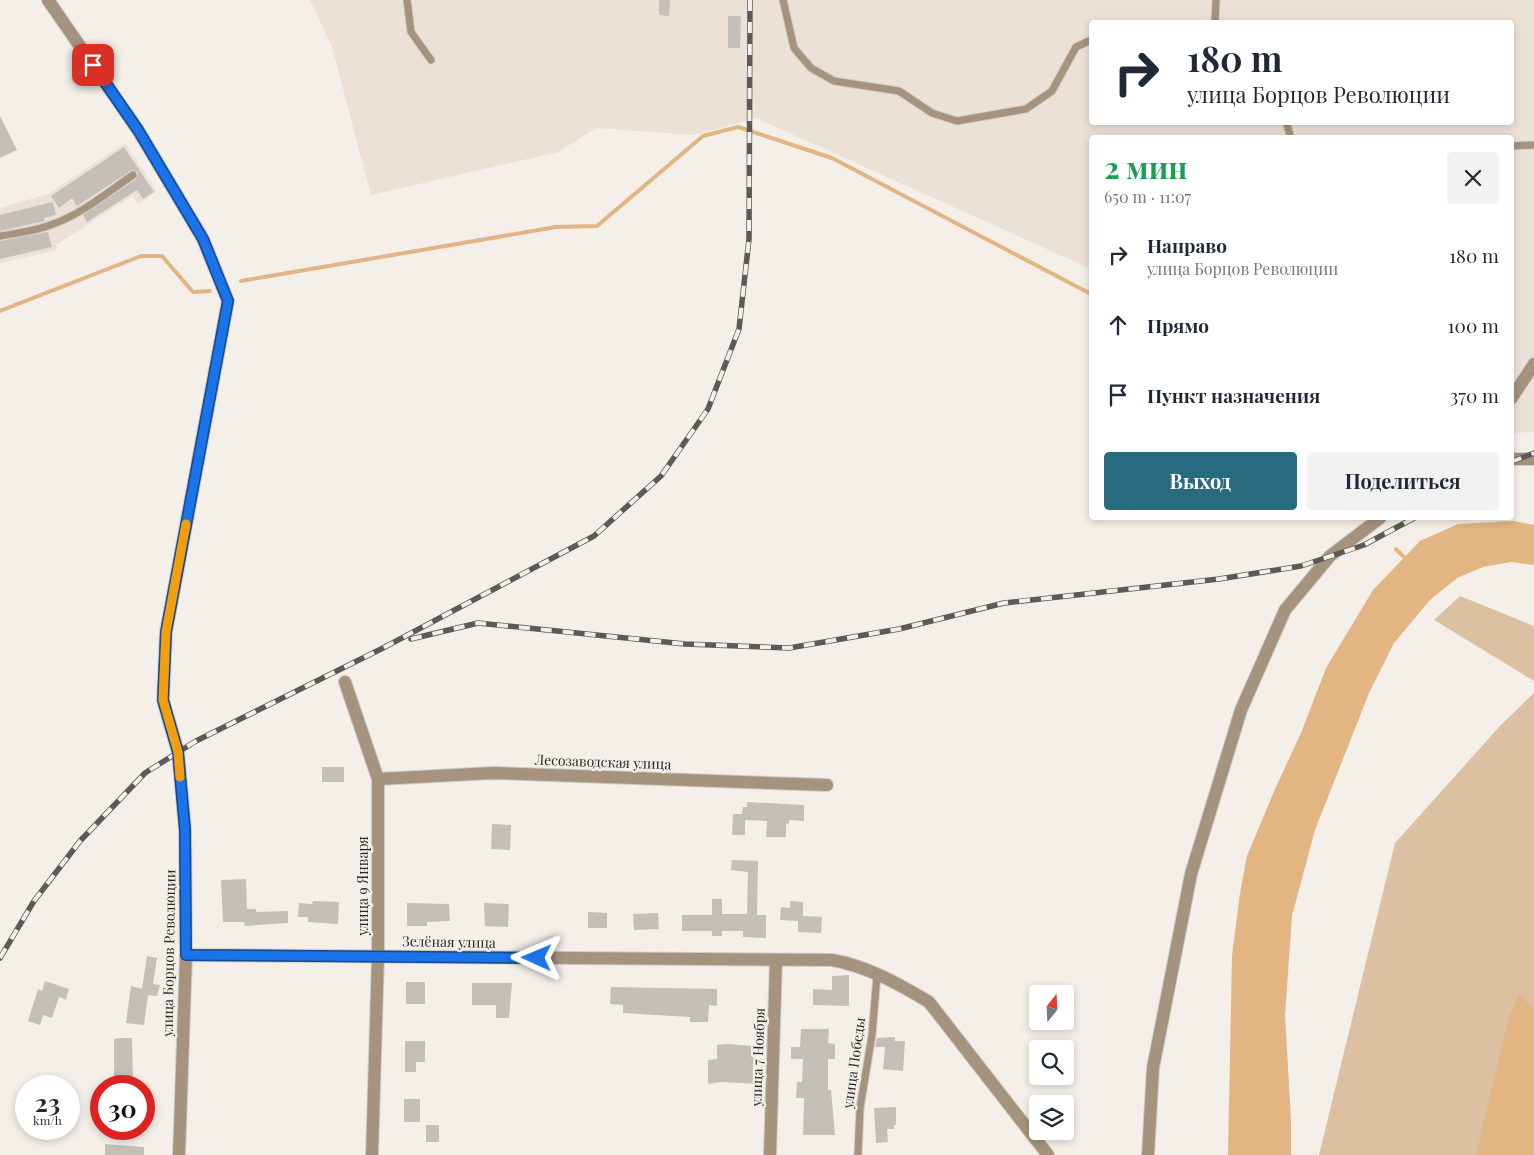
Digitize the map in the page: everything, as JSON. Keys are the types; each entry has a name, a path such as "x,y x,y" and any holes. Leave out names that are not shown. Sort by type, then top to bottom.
{"street":[{"name":"улица Борцов Революции","path":"48,0 138,130 203,239 228,301 166,632 163,700 178,752 185,830 186,955 179,1155"},
{"path":"1514,394 1534,364"},
{"path":"1514,459 1534,458"},
{"path":"1148,1155 1153,1068 1191,874 1241,710 1285,610 1330,556 1377,520"},
{"name":"улица 9 Января","path":"345,682 378,779 378,956 372,1155"},
{"name":"Лесозаводская улица","path":"378,779 493,773 826,785"},
{"name":"Зелёная улица","path":"186,955 832,960 851,963 904,986 929,1002 1048,1155"},
{"name":"улица 7 Ноября","path":"770,1155 776,960"}],"lane":[{"path":"407,0 411,32 431,60"},
{"path":"783,0 794,48 810,68 834,81 899,91 932,113 958,121 1026,109 1052,91 1076,47 1089,41"},
{"path":"1215,20 1216,0"},
{"path":"1514,146 1534,145"},
{"path":"0,236 40,229 56,223 95,201 133,175"},
{"name":"улица Победы","path":"858,1155 860,1108 872,1035 877,975"}],"shaded area":[{"path":"310,0 1534,0 1534,432 1514,433 1514,135 1089,135 1089,268 756,118 693,135 596,128 558,152 371,195 332,47"},
{"path":"125,143 157,191 138,204 132,196 56,245 57,250 0,263 0,208 48,194"},
{"path":"1514,521 1534,525 1534,565 1511,562 1483,567 1457,578 1430,600 1394,643 1369,693 1315,830 1292,916 1285,1015 1291,1155 1228,1155 1232,956 1247,856 1301,733 1326,668 1373,590 1420,541 1458,524"},
{"path":"1460,596 1534,626 1534,681 1434,620"},
{"path":"1534,693 1534,1155 1319,1155 1395,843 1500,726"},
{"path":"1519,994 1534,1009 1534,1155 1476,1155 1509,1017"}],"building":[{"path":"659,0 670,0 669,16 659,15"},
{"path":"728,16 741,16 740,48 728,48"},
{"path":"0,116 17,150 0,158"},
{"path":"124,147 154,192 143,199 137,190 87,222 83,215 136,179 138,172 132,170 77,206 72,198 59,208 51,196"},
{"path":"53,202 56,215 44,218 45,221 0,231 0,215"},
{"path":"48,232 52,247 0,259 0,241"},
{"path":"322,767 344,767 344,782 322,782"},
{"path":"747,802 804,805 804,821 789,820 789,824 786,823 786,837 766,837 767,821 745,820 745,835 732,835 733,814 742,814 743,807 747,807"},
{"path":"492,824 511,825 510,850 491,849"},
{"path":"732,860 758,861 757,915 766,915 766,938 743,937 743,931 722,931 722,936 712,936 712,931 682,931 682,915 712,915 712,899 722,899 722,914 747,914 748,872 731,870"},
{"path":"246,879 247,909 256,909 256,912 288,911 288,923 245,926 244,922 223,922 221,880"},
{"path":"313,901 339,902 338,924 308,922 308,917 298,917 299,903 312,904"},
{"path":"790,901 803,902 803,916 822,917 821,933 798,932 798,921 780,920 781,907 790,908"},
{"path":"407,903 449,904 450,921 427,922 427,926 407,926"},
{"path":"484,903 509,904 508,927 485,926"},
{"path":"588,912 607,913 607,928 588,928"},
{"path":"658,913 659,929 634,930 633,914"},
{"path":"147,956 157,958 153,984 160,985 157,996 148,995 144,1025 126,1023 131,986 142,989"},
{"path":"849,975 849,1006 813,1005 813,989 832,990 832,976"},
{"path":"45,981 69,989 66,1000 59,997 52,1018 43,1015 40,1025 28,1021 38,989 42,991"},
{"path":"406,982 425,982 425,1004 406,1004"},
{"path":"472,983 512,983 509,1018 496,1018 496,1005 472,1005"},
{"path":"611,987 717,989 717,1006 709,1005 708,1022 690,1022 690,1017 623,1013 623,1005 610,1004"},
{"path":"801,1029 829,1029 828,1043 835,1044 835,1059 828,1059 828,1090 831,1090 835,1135 803,1135 804,1098 796,1098 797,1082 802,1082 803,1059 791,1059 791,1047 800,1047"},
{"path":"895,1037 895,1041 905,1041 903,1071 883,1069 885,1047 875,1047 877,1038"},
{"path":"132,1038 133,1075 114,1075 114,1039"},
{"path":"405,1041 425,1041 425,1062 416,1062 416,1072 405,1072"},
{"path":"717,1045 754,1046 753,1072 759,1073 759,1084 721,1082 708,1084 708,1060 717,1059"},
{"path":"404,1099 420,1099 420,1122 404,1122"},
{"path":"896,1107 896,1125 894,1125 894,1129 887,1129 888,1142 876,1143 874,1108"},
{"path":"426,1125 439,1125 439,1142 426,1142"},
{"path":"105,1144 144,1147 144,1155 105,1155"}],"waterway":[{"path":"241,281 556,227 597,226 703,136 738,127 832,158 1089,293"},
{"path":"0,311 141,256 162,256 193,292 210,291"},
{"path":"1396,549 1407,560"}],"railway":[{"path":"0,958 34,901 80,841 145,773 196,741 383,648 594,536 661,476 708,409 739,329 749,239 750,0"},
{"path":"1514,461 1534,453"},
{"path":"411,639 478,623 685,644 789,648 899,629 1004,603 1219,579 1301,566 1364,545 1410,520"}],"slow traffic":[{"path":"180,777 178,752 163,700 166,632 186,524"}],"route":[{"path":"93,65 138,130 203,239 228,301 166,632 163,700 178,752 185,830 186,955 537,958"}]}
